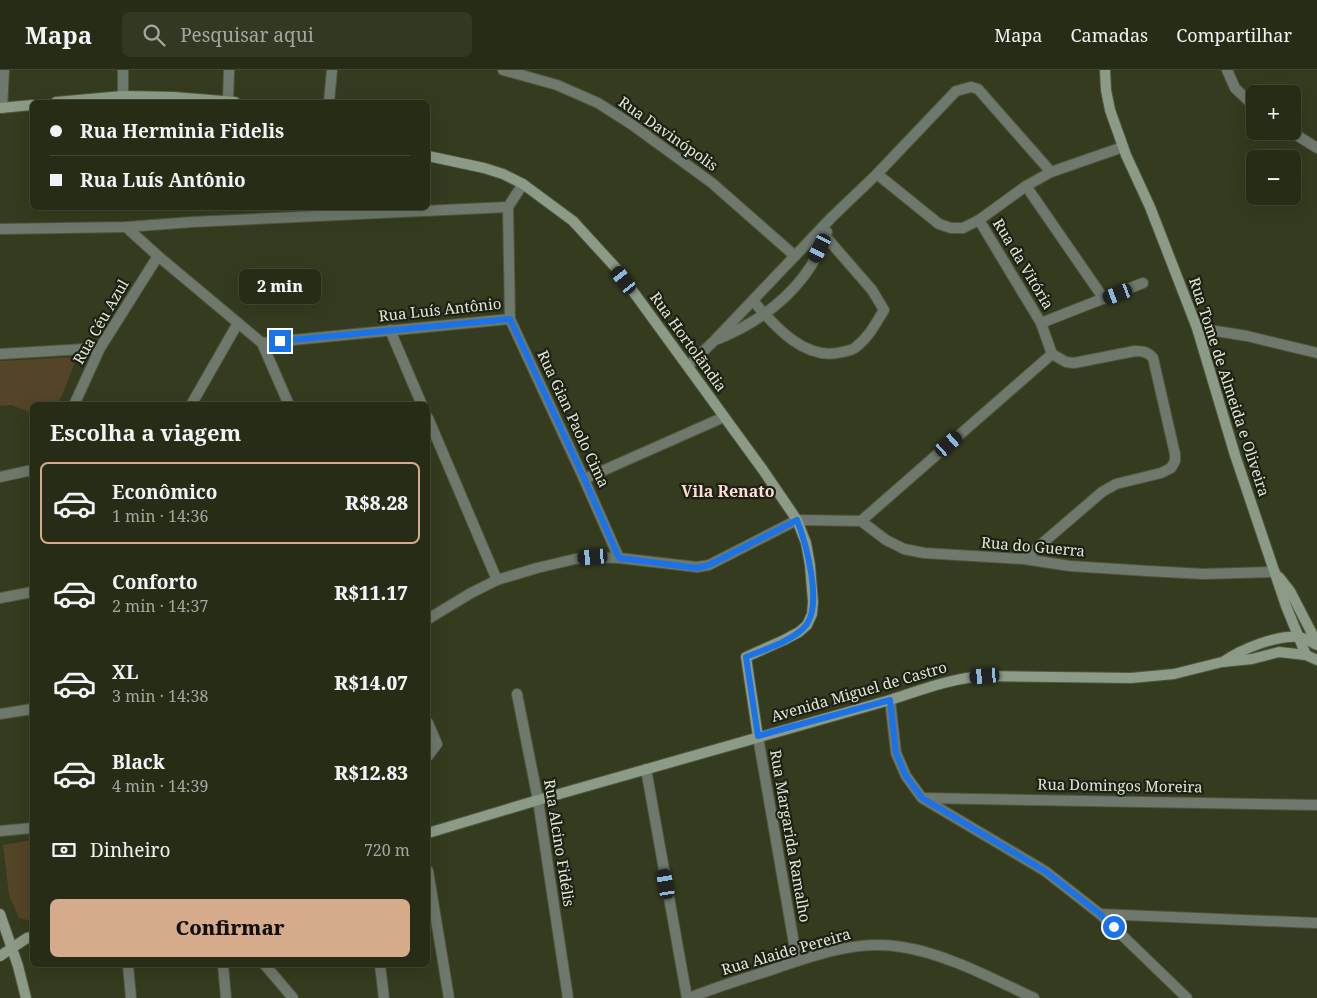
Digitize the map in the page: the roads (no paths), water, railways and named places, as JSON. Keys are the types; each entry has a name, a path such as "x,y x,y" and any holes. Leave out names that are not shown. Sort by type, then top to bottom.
{"street":[{"path":"4,70 1,108 30,105"},
{"path":"123,70 123,96"},
{"path":"229,70 232,100"},
{"path":"330,100 332,70"},
{"name":"Rua Davinópolis","path":"503,70 558,84 598,103 631,124 712,183 795,256"},
{"name":"Rua Tome de Almeida e Oliveira","path":"1105,70 1110,110 1123,147 1150,207 1197,328 1235,455 1286,606 1306,655"},
{"path":"1227,70 1235,88 1246,98"},
{"path":"715,340 741,330 765,315 784,299 815,260 822,234 832,217 877,174 956,90 971,87 978,90 1051,172"},
{"path":"78,100 123,96 173,96 212,100"},
{"path":"1301,138 1317,148"},
{"path":"979,220 1026,186 1051,172 1123,147"},
{"name":"Rua Hortolãndia","path":"430,156 503,174 523,184 573,220 601,250 688,366 797,520 806,543 810,565 812,614 800,632 746,657"},
{"name":"Rua da Vitória","path":"877,174 939,224 951,228 963,228 979,220 1041,323 1052,354"},
{"path":"0,230 126,227 192,222 508,207 523,184"},
{"path":"1026,186 1104,299"},
{"name":"Rua Luís Antônio","path":"262,343 510,319 508,207"},
{"path":"126,227 262,343 288,402"},
{"path":"688,366 795,256 822,234"},
{"path":"753,301 788,336 810,350 835,354 855,348 873,329 884,310 872,290 822,234"},
{"name":"Rua Céu Azul","path":"75,402 100,348 158,256"},
{"path":"1041,323 1143,282"},
{"name":"Rua Gian Paolo Cima","path":"510,319 619,558"},
{"path":"193,402 238,323"},
{"path":"1197,328 1247,336 1317,353"},
{"path":"390,330 421,402"},
{"path":"0,354 100,348"},
{"path":"430,618 497,580 575,559 619,558 697,568 709,565 797,520 861,521 1052,354 1066,362 1074,363 1135,351 1149,354 1153,358 1175,454 1175,461 1171,468 1161,473 1116,484 1102,492 1024,560"},
{"path":"584,478 724,417"},
{"path":"430,423 497,580"},
{"path":"0,477 30,470"},
{"name":"Rua do Guerra","path":"861,521 886,540 904,549 924,553 1157,572 1204,574 1275,572"},
{"name":"Rua Tome de Almeida e Oliveira","path":"1275,572 1298,604 1317,644"},
{"path":"0,598 30,592"},
{"path":"1298,604 1317,625"},
{"path":"1300,637 1317,644"},
{"name":"Avenida Miguel de Castro","path":"1222,662 1237,652 1246,649 1281,638 1300,637"},
{"name":"Avenida Miguel de Castro","path":"430,832 966,677 1131,678 1174,674 1222,662 1252,659 1279,652 1306,655 1317,660"},
{"name":"Rua Margarida Ramalho","path":"746,657 797,961"},
{"name":"Rua Alcino Fidélis","path":"517,694 538,800 568,998"},
{"path":"890,700 896,753 906,776 922,798 1045,871 1100,914 1187,998"},
{"path":"0,714 30,709"},
{"path":"430,728 437,744 430,753"},
{"path":"646,769 688,998"},
{"name":"Rua Domingos Moreira","path":"922,798 1317,805"},
{"path":"0,830 30,828"},
{"path":"430,884 448,998"},
{"path":"0,914 26,998"},
{"path":"1100,914 1317,922"},
{"path":"0,956 30,938"},
{"name":"Rua Alaide Pereira","path":"688,998 797,961 844,948 886,944 925,952 1034,998"},
{"path":"128,967 131,998"},
{"path":"223,967 226,998"},
{"path":"267,967 293,998"},
{"path":"379,967 384,998"}],"district":[{"name":"Vila Renato","path":"728,491"}]}
